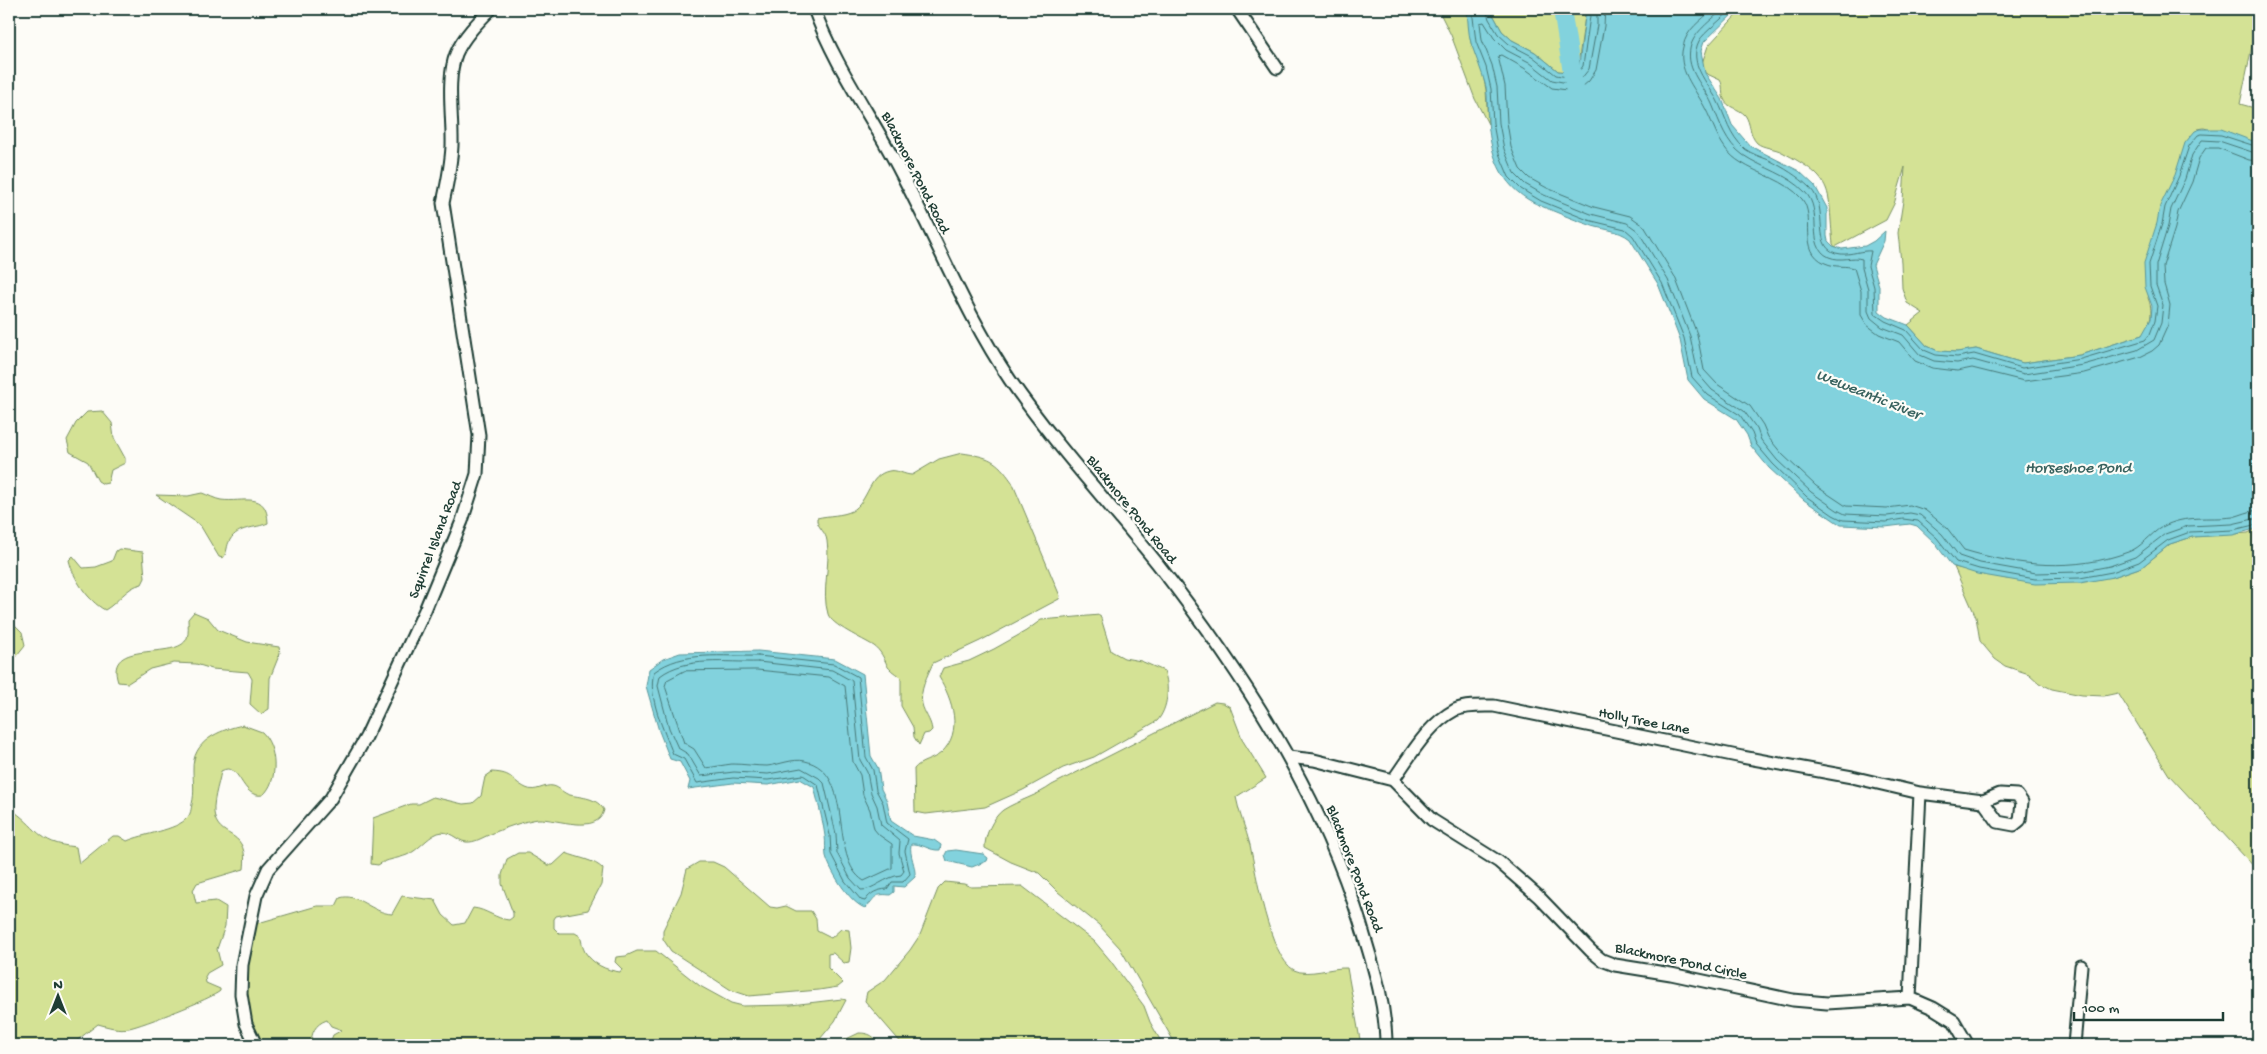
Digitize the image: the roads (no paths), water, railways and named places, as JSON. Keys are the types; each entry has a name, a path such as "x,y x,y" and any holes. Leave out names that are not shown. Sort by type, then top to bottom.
{"street":[{"name":"Squirrel Island Road","path":"256,1045 246,1024 241,994 242,965 256,896 268,868 331,798 366,737 425,610 462,521 477,474 479,434 443,204 450,171 452,87 456,53 478,22 491,9"},
{"name":"Blackmore Pond Road","path":"814,9 822,31 843,72 902,175 974,321 1010,379 1056,442 1157,563 1245,688 1288,757 1324,825 1352,899 1373,964 1384,1016 1386,1045"},
{"path":"1237,9 1276,68"},
{"name":"Holly Tree Lane","path":"1394,780 1429,731 1456,710 1485,706 1523,711 1611,731 1852,777 1920,793 1983,801"},
{"path":"1288,757 1314,760 1394,780"},
{"name":"Blackmore Pond Circle","path":"1394,780 1432,820 1499,862 1538,896 1602,960 1615,965 1671,974 1793,1000 1827,1003 1910,998 1933,1008 1954,1021 1968,1045"},
{"path":"1910,998 1920,793"},
{"path":"2074,1045 2081,966"}],"water":[{"name":"Horseshoe Pond","path":"1467,9 1490,9 1502,31 1512,40 1535,52 1558,71 1567,72 1575,70 1579,65 1586,9 1738,9 1704,42 1701,51 1705,73 1722,99 1732,125 1750,146 1799,171 1815,186 1827,208 1827,236 1828,241 1833,246 1842,249 1865,246 1885,231 1884,241 1873,265 1879,286 1879,311 1887,317 1908,325 1927,346 1938,351 1957,352 1976,349 2023,363 2080,355 2142,335 2151,319 2152,306 2145,287 2144,263 2157,223 2160,206 2175,175 2185,143 2195,131 2201,129 2221,129 2258,143 2258,528 2233,535 2192,537 2170,544 2142,567 2113,577 2080,583 2035,584 1977,574 1952,566 1934,542 1917,526 1910,524 1885,527 1841,525 1804,500 1769,468 1751,446 1747,435 1736,419 1704,399 1688,380 1680,340 1658,284 1630,239 1615,231 1592,226 1541,206 1517,191 1508,182 1501,172 1492,148 1486,87 1471,43"},
{"path":"758,651 835,659 863,674 871,756 878,768 881,789 887,801 891,821 913,836 934,840 941,845 940,850 936,850 911,844 915,877 904,887 894,886 894,892 890,895 875,897 865,908 853,900 847,893 836,878 828,862 823,824 814,787 800,779 768,785 733,783 688,789 690,781 680,762 670,759 659,731 646,686 649,669 663,659 680,653"},
{"path":"956,850 983,854 988,858 987,861 972,867 947,861 945,855 947,851"}],"waterway":[{"name":"Weweantic River","path":"1562,9 1575,92"}]}
